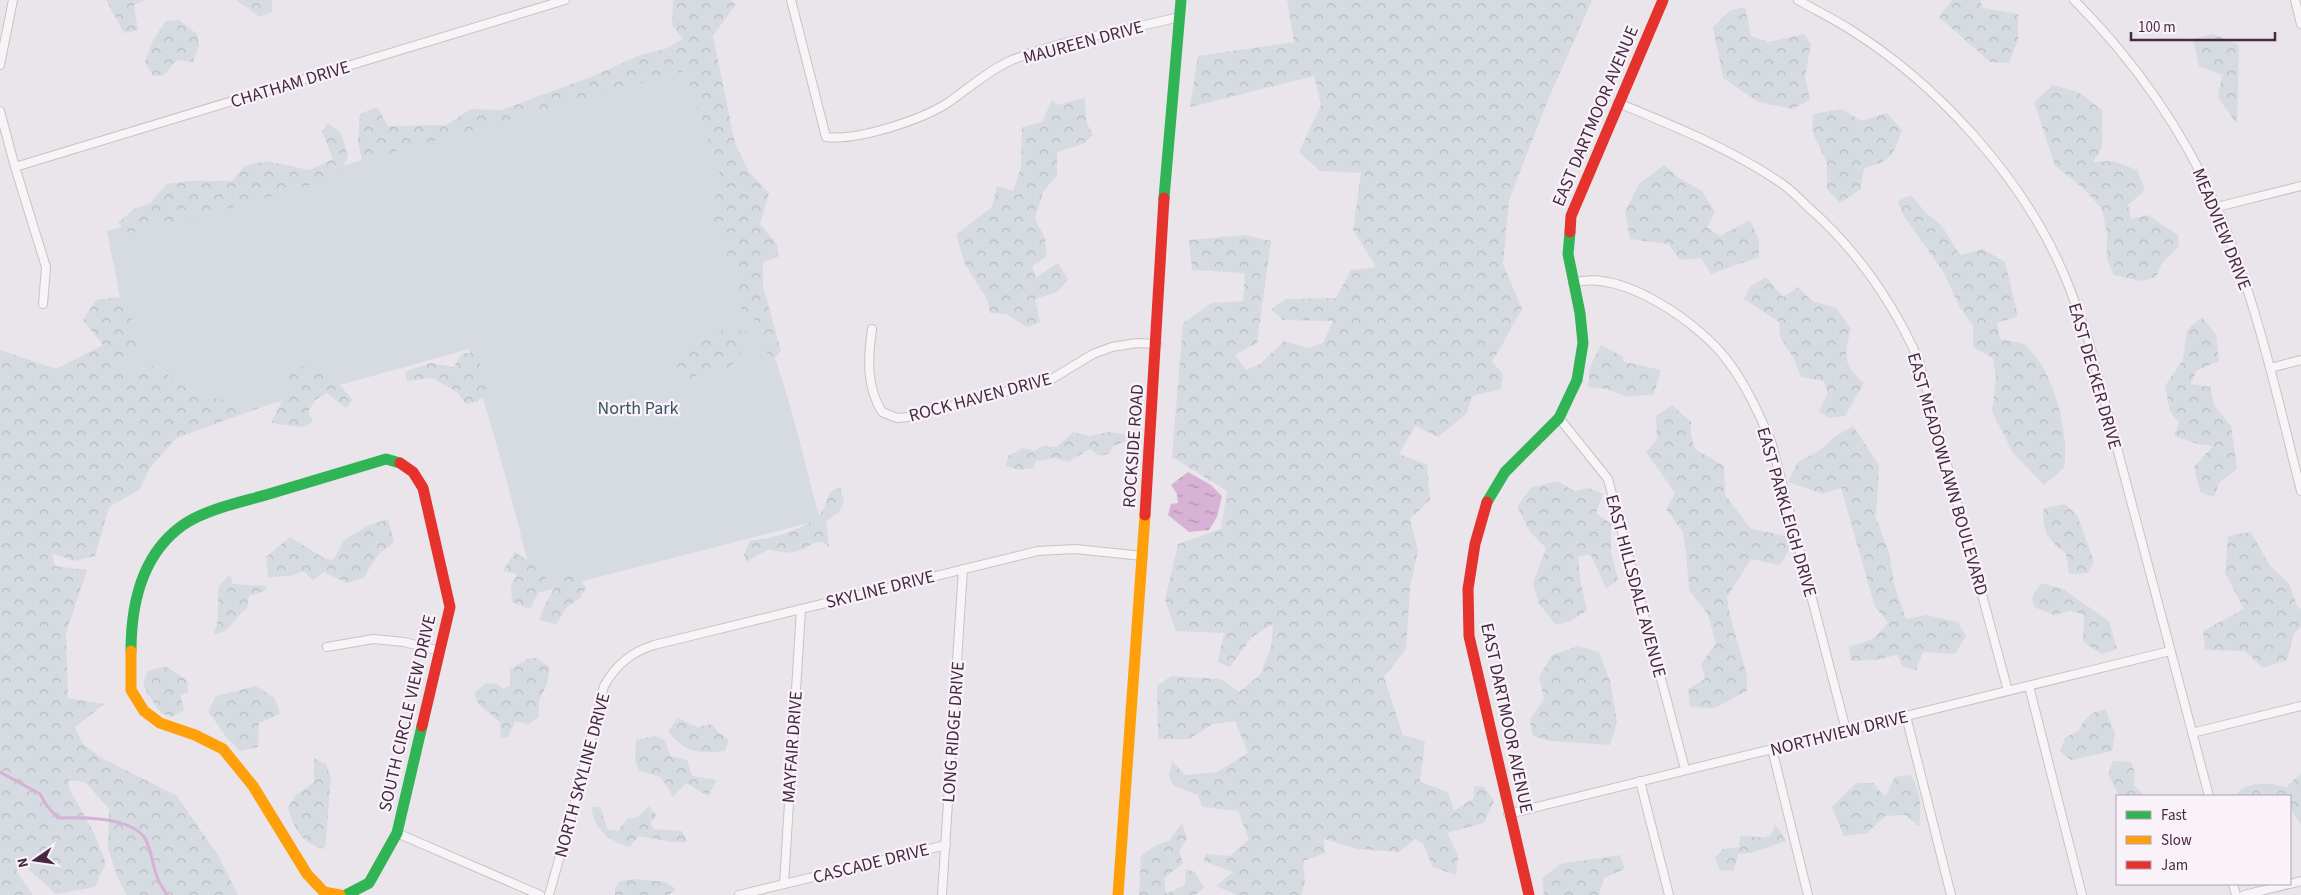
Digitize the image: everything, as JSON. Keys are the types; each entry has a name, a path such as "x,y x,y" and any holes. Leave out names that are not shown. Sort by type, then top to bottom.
{"street":[{"path":"0,65 13,0"},
{"name":"CHATHAM DRIVE","path":"15,167 565,0"},
{"name":"MAUREEN DRIVE","path":"791,0 826,137 840,139 907,122 941,107 989,73 1010,61 1035,52 1179,17"},
{"name":"ROCKSIDE ROAD","path":"1118,895 1123,803 1143,556 1164,206 1181,0"},
{"name":"EAST DARTMOOR AVENUE","path":"1529,895 1508,814 1469,636 1468,589 1474,544 1486,504 1505,472 1559,418 1577,380 1583,343 1580,313 1568,254 1571,216 1663,0"},
{"name":"EAST DECKER DRIVE","path":"1798,0 1851,30 1908,71 1939,99 1967,128 2000,168 2028,209 2061,269 2088,338 2209,795"},
{"name":"MEADVIEW DRIVE","path":"2074,0 2126,59 2162,109 2190,153 2217,207 2246,285 2270,368 2301,491"},
{"path":"2295,0 2301,24"},
{"name":"EAST MEADOWLAWN BOULEVARD","path":"1618,102 1741,158 1783,184 1844,241 1874,278 1906,332 1924,376 2008,691"},
{"path":"0,111 46,267 43,304"},
{"path":"2217,207 2301,186"},
{"name":"EAST PARKLEIGH DRIVE","path":"1573,283 1584,280 1605,281 1634,291 1667,308 1700,332 1726,359 1752,398 1770,441 1846,730"},
{"name":"ROCK HAVEN DRIVE","path":"872,329 868,361 874,392 882,412 897,418 1050,380 1093,354 1112,347 1137,343 1157,344"},
{"path":"2270,368 2301,360"},
{"name":"EAST HILLSDALE AVENUE","path":"1559,418 1608,479 1684,769"},
{"name":"SOUTH CIRCLE VIEW DRIVE","path":"340,895 324,892 306,874 253,786 223,748 195,735 160,723 144,711 131,690 131,627 140,581 159,548 182,525 220,508 386,459 407,465 416,475 422,488 450,607 397,833 368,884 346,895"},
{"name":"SKYLINE DRIVE","path":"623,661 636,652 654,645 1038,551 1057,549 1143,556"},
{"name":"LONG RIDGE DRIVE","path":"942,895 963,569"},
{"name":"MAYFAIR DRIVE","path":"784,884 801,609"},
{"path":"327,647 373,639 404,642 440,651"},
{"name":"NORTHVIEW DRIVE","path":"1508,814 1640,782 1684,769 2170,651"},
{"name":"NORTH SKYLINE DRIVE","path":"549,895 578,795 604,686 613,671 623,661"},
{"path":"2029,686 2082,895"},
{"path":"2192,732 2301,706"},
{"path":"1906,716 1951,895"},
{"path":"1772,749 1808,895"},
{"path":"1640,782 1669,895"},
{"path":"397,833 540,895"},
{"name":"CASCADE DRIVE","path":"739,895 946,845"},
{"path":"2244,895 2286,885"}],"green space":[{"path":"106,0 145,0 134,5 138,30 124,33"},
{"path":"236,0 272,0 272,12 260,17"},
{"path":"673,0 731,0 736,4 713,36 735,143 749,172 769,193 760,224 777,244 778,257 763,262 763,286 781,351 770,363 759,322 742,311 734,287 740,269 721,255 735,239 711,218 720,175 685,71 362,161 358,140 360,114 377,107 388,126 446,125 471,109 501,110 591,77 640,55 665,49 683,39 672,25"},
{"path":"1287,0 1592,0 1548,100 1509,200 1503,264 1522,309 1492,362 1503,374 1501,389 1472,396 1467,413 1438,437 1415,426 1399,454 1427,465 1430,500 1410,519 1418,551 1410,587 1406,649 1384,677 1403,735 1425,741 1420,782 1448,792 1454,811 1474,798 1474,786 1484,787 1494,801 1484,823 1447,833 1458,855 1456,875 1433,867 1423,844 1415,839 1399,852 1358,849 1324,839 1325,853 1303,861 1305,882 1301,895 1237,895 1216,886 1233,872 1204,861 1206,854 1230,856 1249,839 1238,811 1202,807 1198,795 1174,786 1169,775 1172,761 1185,775 1217,772 1248,753 1235,721 1213,724 1189,739 1158,739 1157,686 1171,676 1221,679 1239,692 1260,675 1271,647 1273,624 1252,637 1230,667 1218,662 1224,633 1176,631 1165,600 1178,544 1221,529 1227,491 1172,457 1183,323 1212,303 1243,301 1245,273 1192,270 1189,240 1244,235 1271,241 1257,343 1235,355 1246,370 1260,364 1284,341 1309,348 1323,343 1333,321 1283,320 1271,309 1286,299 1336,298 1351,270 1376,267 1353,230 1361,173 1320,171 1299,152 1321,105 1314,76 1190,107 1198,56 1294,42"},
{"path":"1952,0 1980,0 1983,8 2018,14 2018,40 2009,63 1990,62 1939,17"},
{"path":"1745,7 1751,36 1769,42 1804,34 1811,44 1805,77 1810,100 1792,109 1758,102 1723,78 1713,27 1731,10"},
{"path":"179,20 197,34 199,46 193,62 177,60 164,75 153,76 145,62 154,38 166,21"},
{"path":"2213,34 2239,45 2237,124 2218,98 2222,75 2199,66 2193,39"},
{"name":"North Park","path":"685,71 720,175 717,194 731,219 790,405 820,520 536,593 506,478 469,349 268,405 197,396 156,365 133,380 124,360 137,330 120,297 107,231"},
{"path":"2053,85 2078,92 2102,110 2102,147 2093,162 2113,161 2137,170 2145,190 2128,205 2131,219 2148,215 2178,235 2179,246 2161,265 2156,277 2141,281 2114,275 2107,260 2107,234 2102,209 2084,189 2055,166 2034,102"},
{"path":"1085,98 1086,121 1093,135 1083,144 1057,152 1057,175 1043,192 1035,219 1045,238 1047,256 1032,266 1036,278 1058,263 1068,280 1057,292 1035,299 1040,322 1027,327 1006,314 990,313 988,301 965,264 956,235 992,207 997,186 1013,191 1021,167 1022,127 1042,122 1052,100 1057,105"},
{"path":"1842,109 1861,121 1887,113 1902,130 1890,156 1880,163 1864,168 1860,190 1840,203 1827,189 1827,163 1812,131 1813,114"},
{"path":"328,123 341,133 348,156 339,176 242,205 129,233 118,223 134,209 150,203 167,184 189,181 232,181 245,166 266,161 310,170 333,159 322,131"},
{"path":"1664,165 1679,178 1702,191 1715,212 1707,227 1720,236 1750,220 1759,240 1759,257 1711,274 1701,258 1680,260 1668,244 1630,239 1625,212 1639,184"},
{"path":"1911,195 1927,214 1942,226 1960,255 1983,249 2005,262 2018,316 1997,323 2000,339 2025,344 2040,362 2054,392 2064,430 2064,468 2044,485 2013,453 1992,411 1996,377 1993,358 1973,347 1973,326 1959,306 1944,273 1902,213 1898,201"},
{"path":"1766,277 1783,297 1798,287 1812,301 1836,308 1851,329 1846,353 1848,364 1864,383 1845,416 1829,418 1819,411 1828,393 1824,381 1801,377 1793,357 1780,337 1779,322 1744,299 1750,287"},
{"path":"120,297 137,329 139,347 124,360 133,380 155,365 197,396 268,405 176,438 150,468 139,490 109,507 95,556 74,561 52,553 55,566 87,570 66,633 68,698 104,704 75,727 83,744 100,757 177,796 219,857 238,895 127,895 118,879 108,848 109,809 85,782 69,780 69,788 94,833 106,863 95,887 56,894 26,867 16,871 33,895 0,895 0,350 56,369 103,345 83,320 96,300"},
{"path":"2202,317 2216,335 2219,361 2196,371 2191,384 2210,387 2214,405 2231,426 2237,469 2219,483 2214,497 2200,492 2194,467 2213,446 2198,444 2174,436 2179,423 2170,411 2165,386 2183,360 2187,330"},
{"path":"720,331 747,331 744,350 727,372 710,370 689,379 676,376 680,349 703,341"},
{"path":"1601,345 1622,356 1624,362 1661,370 1654,394 1628,397 1607,389 1588,387 1590,367"},
{"path":"477,352 487,394 477,402 466,404 457,392 432,378 407,381 405,372 431,363 454,367 461,354"},
{"path":"302,366 328,372 353,400 346,408 327,393 315,400 308,412 313,421 303,427 271,423 292,382 286,373"},
{"path":"1672,405 1691,422 1691,434 1695,449 1724,466 1725,495 1751,529 1786,536 1790,549 1780,565 1751,559 1727,597 1730,615 1747,676 1747,691 1713,709 1690,706 1688,689 1705,679 1701,664 1716,643 1708,615 1689,590 1683,532 1666,509 1675,493 1646,452 1657,440 1656,416"},
{"path":"1853,426 1879,465 1876,518 1889,552 1895,588 1906,619 1926,615 1958,622 1966,636 1955,654 1923,652 1916,670 1903,667 1897,655 1876,660 1851,661 1849,646 1872,639 1888,622 1875,607 1841,488 1823,494 1788,482 1798,462 1820,450 1834,437"},
{"path":"1073,432 1089,436 1109,432 1129,435 1128,440 1113,446 1110,453 1099,456 1090,449 1068,462 1055,458 1036,461 1033,468 1020,470 1006,466 1008,456 1023,448 1034,451 1043,446 1057,447"},
{"path":"1558,481 1574,491 1588,488 1603,494 1596,513 1611,524 1611,553 1618,580 1606,588 1591,555 1578,556 1580,579 1587,611 1570,621 1556,625 1539,604 1533,583 1546,548 1530,532 1517,506 1532,487"},
{"path":"840,487 844,502 838,513 826,521 829,547 822,542 793,552 769,549 746,562 744,554 750,540 777,536 806,524 822,512 830,492"},
{"path":"2065,504 2077,515 2094,561 2088,573 2069,574 2066,554 2051,540 2045,529 2044,508"},
{"path":"388,519 394,542 379,554 363,578 347,583 324,572 313,580 303,571 290,576 268,577 266,557 290,537 324,558 333,560 344,540 367,526"},
{"path":"2251,532 2270,566 2289,583 2297,606 2301,609 2301,627 2294,633 2287,660 2263,668 2245,651 2205,650 2203,631 2244,609 2225,573 2228,536"},
{"path":"515,552 550,570 530,609 512,602 511,585 518,574 503,571"},
{"path":"573,572 586,588 580,598 567,607 556,624 539,620 556,586"},
{"path":"230,574 233,584 266,586 267,590 249,596 247,608 229,627 220,633 214,634 218,619 218,587"},
{"path":"2041,583 2063,589 2109,621 2117,649 2101,654 2083,642 2084,615 2070,611 2054,615 2034,607 2032,597"},
{"path":"1578,646 1599,652 1610,681 1617,722 1610,745 1551,741 1533,736 1530,720 1544,698 1539,677 1552,655"},
{"path":"536,658 550,667 547,684 539,701 539,717 528,724 515,721 508,737 501,738 500,722 479,705 474,693 486,683 498,684 503,689 510,686 510,669 527,659"},
{"path":"165,666 188,681 188,692 180,695 184,710 172,717 161,713 147,693 143,682 148,671"},
{"path":"256,686 275,698 280,714 259,723 258,747 240,751 227,738 208,711 216,696"},
{"path":"2105,709 2115,733 2112,751 2071,760 2060,751 2065,738 2079,730 2084,721 2093,713"},
{"path":"678,718 697,727 712,724 718,732 729,740 725,751 700,752 680,744 668,731"},
{"path":"655,736 665,740 670,756 687,760 692,776 716,780 708,796 686,783 673,797 661,777 639,771 635,760 636,740"},
{"path":"314,758 326,764 331,778 325,849 310,844 305,840 296,829 288,808 296,795 314,782"},
{"path":"2113,761 2131,762 2135,773 2134,785 2144,795 2118,795 2108,775"},
{"path":"2301,773 2301,825 2291,810 2291,795 2236,795 2252,785 2273,784 2287,787"},
{"path":"1910,775 1920,799 1919,826 1905,815 1885,816 1867,833 1844,836 1832,807 1856,783 1873,783 1885,797 1895,777"},
{"path":"649,806 657,816 650,823 654,829 682,831 687,842 671,842 639,836 629,847 609,838 603,833 595,822 592,807 600,807 608,830 618,831 628,818 636,818"},
{"path":"1182,823 1187,838 1179,851 1183,863 1164,878 1166,894 1185,885 1186,869 1195,872 1204,888 1195,895 1139,895 1141,856 1156,845 1169,841"},
{"path":"1775,824 1786,841 1751,853 1738,854 1734,871 1720,870 1715,858 1723,849 1739,847 1740,836 1760,837 1771,835"},
{"path":"1620,855 1625,869 1604,878 1599,895 1544,895 1542,879 1560,864"},
{"path":"637,879 666,882 676,889 669,895 615,895 615,888 620,881"}],"water":[{"path":"1188,472 1211,485 1222,496 1217,517 1209,530 1189,532 1168,515 1171,504 1178,503 1177,494 1171,485"}],"waterway":[{"path":"0,772 40,794 47,806 58,818 104,820 127,825 137,830 146,841 157,877 167,895"}],"traffic: fast":[{"path":"1164,198 1181,0"},
{"path":"1487,502 1505,472 1559,418 1577,380 1583,343 1580,313 1568,254 1570,232"},
{"path":"131,651 133,616 142,581 158,550 183,525 192,519 224,506 386,459 400,463"},
{"path":"346,895 369,883 397,833 422,726"}],"traffic: slow":[{"path":"1118,895 1145,515"},
{"path":"131,651 131,690 144,711 160,723 195,735 223,749 253,786 307,874 324,892 340,895"}],"traffic: jam":[{"path":"1570,232 1571,216 1663,0"},
{"path":"1145,515 1164,198"},
{"path":"400,463 413,472 423,488 450,607 422,726"},
{"path":"1487,502 1475,544 1468,589 1469,636 1529,895"}]}
